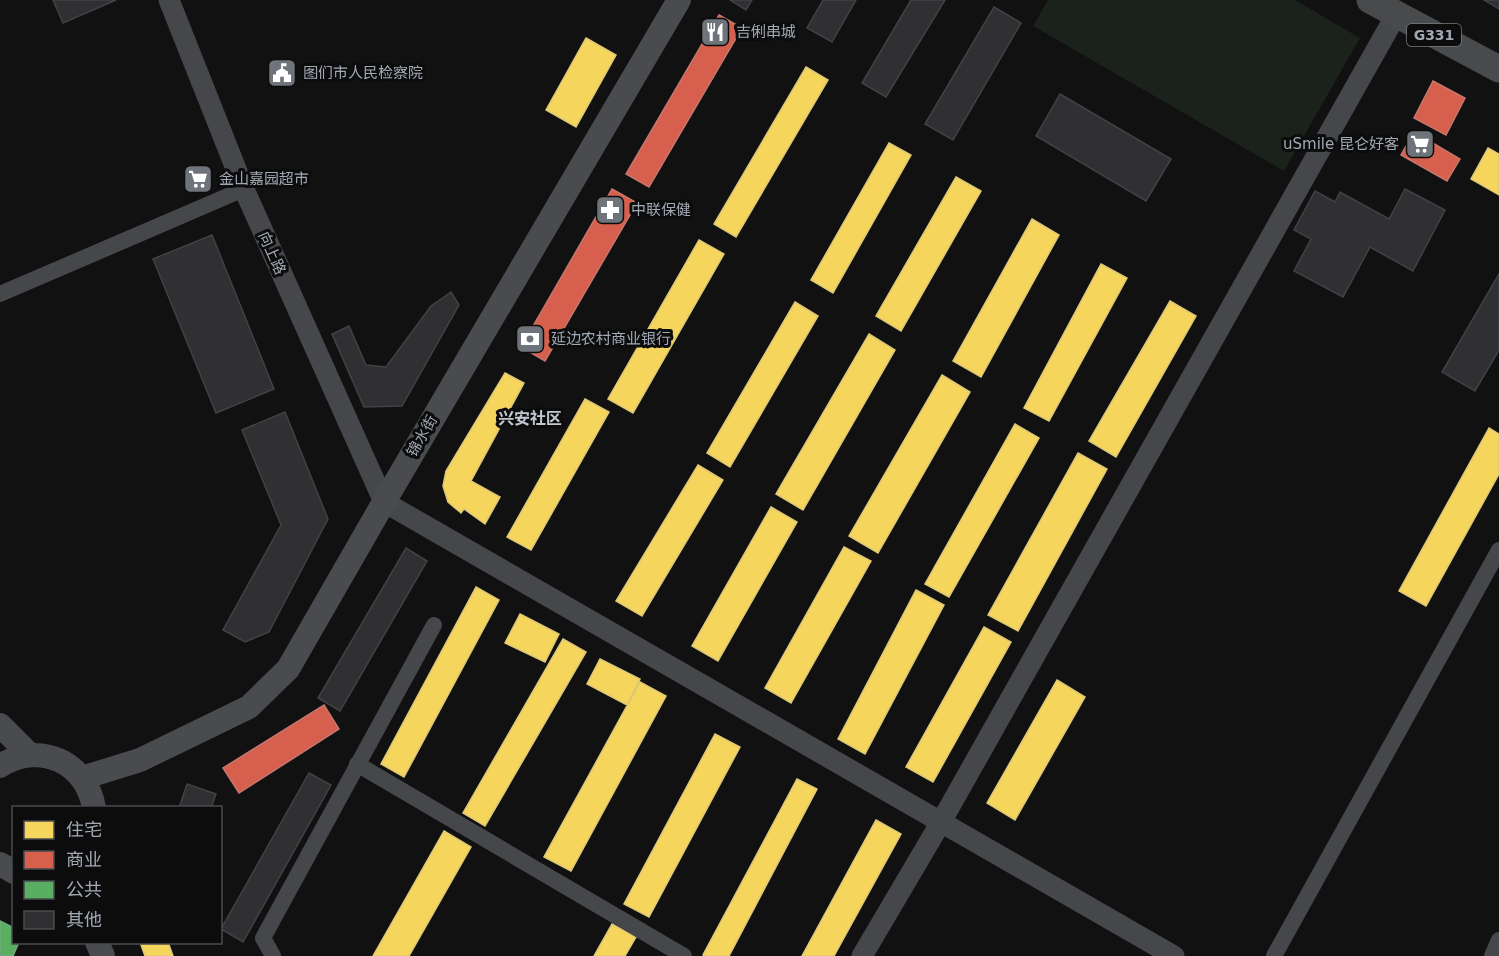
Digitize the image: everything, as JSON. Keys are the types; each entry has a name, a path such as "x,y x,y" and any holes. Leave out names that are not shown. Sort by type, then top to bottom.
{"highway":[{"name":"G331","path":"1370,0 1499,69"}],"main road":[{"name":"锦水街","path":"82,777 140,760 249,707 288,669 679,0"},
{"path":"0,725 30,755"},
{"path":"0,766 11,759 30,755 50,757 68,764 82,777 92,795 94,806"}],"street":[{"name":"向上路","path":"169,0 244,189 384,502"},
{"path":"862,956 941,822 1396,15"},
{"path":"0,294 244,189"},
{"path":"384,502 1174,956"},
{"path":"1274,956 1499,550"},
{"path":"273,956 263,938 434,625"},
{"path":"357,764 684,956"},
{"path":"1492,956 1499,940"}],"shaded area":[{"path":"1048,0 1295,0 1360,38 1284,171 1033,26"}],"building: 住宅":[{"path":"586,38 616,55 576,127 546,110"},
{"path":"806,67 828,80 736,237 714,224"},
{"path":"889,143 911,155 833,293 811,280"},
{"path":"1488,148 1499,154 1499,195 1471,179"},
{"path":"956,177 981,191 901,331 876,316"},
{"path":"1032,219 1059,235 981,377 953,361"},
{"path":"699,240 724,254 633,413 608,399"},
{"path":"1101,264 1127,278 1049,421 1024,408"},
{"path":"1170,301 1196,316 1116,457 1089,441"},
{"path":"795,302 818,316 730,467 707,453"},
{"path":"869,334 895,350 803,510 776,494"},
{"path":"505,373 524,383 471,481 500,497 485,524 464,509 461,513 448,502 443,486 446,471"},
{"path":"942,375 970,392 878,553 849,536"},
{"path":"585,399 609,412 531,550 507,537"},
{"path":"1015,424 1039,438 949,597 925,584"},
{"path":"1489,428 1499,434 1499,474 1426,606 1399,591"},
{"path":"1078,453 1107,469 1018,631 988,615"},
{"path":"698,465 723,480 642,616 616,601"},
{"path":"771,507 797,522 718,661 692,646"},
{"path":"844,547 871,561 791,703 765,688"},
{"path":"476,587 499,600 404,777 381,764"},
{"path":"916,590 944,605 865,754 838,739"},
{"path":"520,614 559,634 545,662 505,643"},
{"path":"984,627 1011,642 933,782 906,767"},
{"path":"563,639 586,652 485,826 463,813"},
{"path":"600,659 640,679 627,705 587,684"},
{"path":"1057,680 1085,697 1015,820 987,803"},
{"path":"640,682 666,696 571,871 544,857"},
{"path":"715,734 740,747 649,917 624,904"},
{"path":"797,779 817,789 729,956 703,955"},
{"path":"876,820 901,834 834,956 802,956"},
{"path":"444,831 471,847 409,956 373,956"},
{"path":"612,924 636,937 625,956 594,956"},
{"path":"141,944 169,944 173,956 145,956"}],"building: 商业":[{"path":"719,15 742,28 649,187 626,174"},
{"path":"1433,81 1465,98 1446,135 1414,118"},
{"path":"1414,132 1460,159 1447,181 1401,155"},
{"path":"612,189 637,203 545,361 521,347"},
{"path":"324,705 339,729 239,793 223,768"}],"building: 公共":[{"path":"0,921 12,927 12,944 18,944 13,956 0,956"}],"building: 其他":[{"path":"53,0 116,0 63,23"},
{"path":"730,0 752,0 746,10"},
{"path":"823,0 856,0 832,42 807,28"},
{"path":"911,0 945,0 886,97 862,83"},
{"path":"1484,0 1499,0 1499,9"},
{"path":"994,7 1021,23 953,140 925,124"},
{"path":"1060,94 1171,159 1146,201 1036,136"},
{"path":"1405,189 1445,210 1413,271 1370,247 1343,297 1294,271 1311,239 1294,230 1315,191 1335,202 1340,192 1389,219"},
{"path":"212,235 274,389 216,413 153,259"},
{"path":"1499,274 1499,350 1475,391 1442,372"},
{"path":"451,292 459,305 402,406 364,407 332,334 349,326 366,365 386,367 431,306"},
{"path":"285,412 328,519 269,632 245,642 223,630 281,525 242,430"},
{"path":"406,548 427,561 340,711 318,698"},
{"path":"309,773 331,785 243,942 222,930"},
{"path":"187,784 216,794 212,806 180,806"}],"place":[{"name":"吉俐串城","path":"715,32"},
{"name":"图们市人民检察院","path":"282,73"},
{"name":"uSmile 昆仑好客","path":"1420,144"},
{"name":"金山嘉园超市","path":"198,179"},
{"name":"中联保健","path":"610,210"},
{"name":"延边农村商业银行","path":"530,339"}],"district":[{"name":"兴安社区","path":"530,418"}]}
